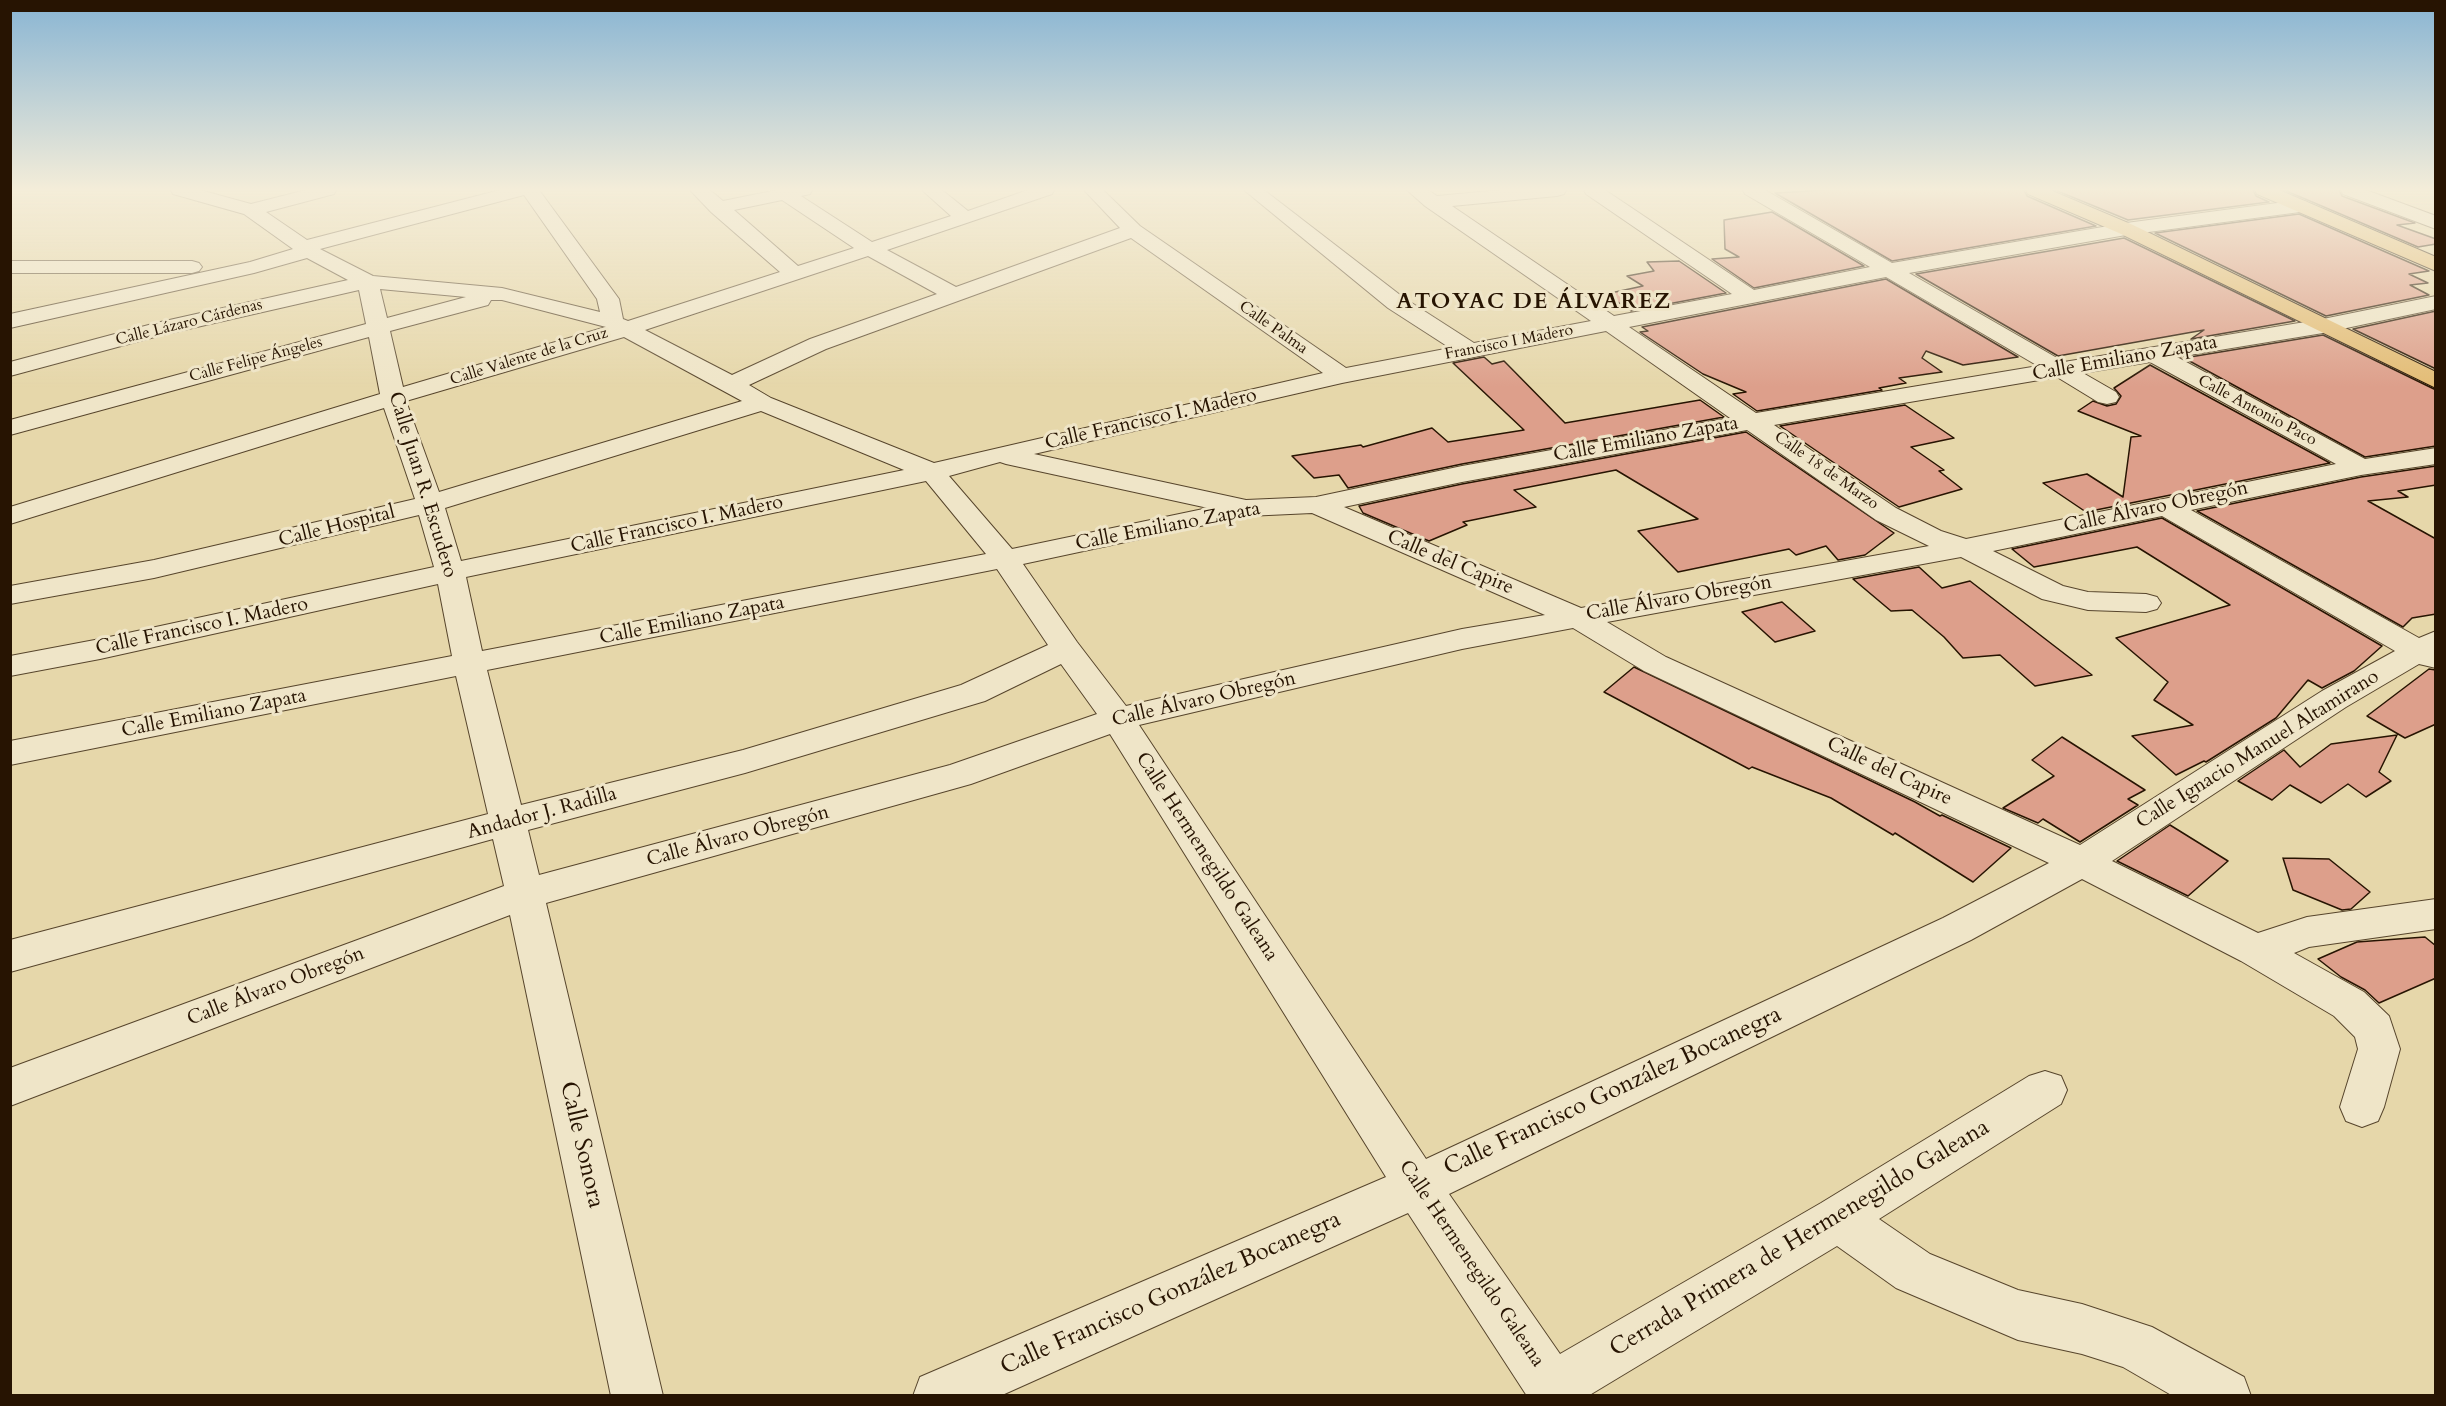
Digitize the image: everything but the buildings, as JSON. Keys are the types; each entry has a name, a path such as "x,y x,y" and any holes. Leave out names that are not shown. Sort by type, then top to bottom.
{"main road":[{"path":"2180,256 2436,381"},
{"path":"2414,256 2436,265"}],"street":[{"path":"10,321 254,267 287,256"},
{"path":"318,256 368,282"},
{"path":"577,256 608,299 619,325"},
{"path":"774,256 795,274"},
{"name":"Calle Valente de la Cruz","path":"10,516 393,398 619,325 850,256"},
{"path":"882,256 954,294"},
{"path":"731,384 818,344 1061,256"},
{"name":"Calle Palma","path":"1170,256 1342,376"},
{"path":"1336,256 1396,303 1470,351"},
{"name":"Calle 18 de Marzo","path":"1511,256 1886,514 1931,537 1965,548 2053,593 2088,601 2146,603"},
{"path":"1690,256 1748,295"},
{"path":"1864,256 2107,397"},
{"path":"1888,270 1972,256"},
{"path":"10,267 254,267"},
{"name":"Francisco I Madero","path":"1342,376 1748,295 1888,270"},
{"name":"Calle Hermenegildo Galeana","path":"368,282 502,294 619,325 731,384 762,403 932,472 1005,559 1066,650 1118,718 1417,1186 1556,1391"},
{"name":"Calle Juan R. Escudero","path":"368,282 393,398 430,504 450,572 469,664 525,894"},
{"name":"Calle Lázaro Cárdenas","path":"10,369 156,330 368,282"},
{"name":"Calle Felipe Ángeles","path":"10,428 502,294"},
{"name":"Calle Emiliano Zapata","path":"10,753 1005,559 1247,508 1316,505 1462,474 1753,421 2323,326 2436,302"},
{"name":"Calle Antonio Paco","path":"2153,354 2361,467"},
{"name":"Calle Francisco I. Madero","path":"10,666 100,649 450,572 932,472 1342,376"},
{"name":"Calle Hospital","path":"10,595 154,569 430,504 762,403"},
{"path":"997,455 1247,508"},
{"name":"Calle Álvaro Obregón","path":"10,1087 525,894 959,775 1118,718 1451,642 1576,617 1965,548 2361,467 2436,456"},
{"name":"Calle del Capire","path":"1316,505 1576,617 1655,664 2082,862 2255,950 2349,1005 2374,1029 2379,1049 2362,1107"},
{"path":"2163,506 2429,651"},
{"name":"Andador J. Radilla","path":"10,956 508,822 745,761 972,693 1066,650"},
{"name":"Calle Ignacio Manuel Altamirano","path":"2082,862 2334,699 2429,651"},
{"name":"Calle Francisco González Bocanegra","path":"939,1395 1417,1186 1957,929 2082,862"},
{"name":"Calle Sonora","path":"525,894 637,1395"},
{"path":"2255,950 2307,932 2436,915"},
{"name":"Cerrada Primera de Hermenegildo Galeana","path":"1556,1391 1838,1220 2045,1090"},
{"path":"1838,1220 1913,1271 2018,1315 2082,1329 2134,1345 2226,1395"}],"district":[{"name":"ATOYAC DE ÁLVAREZ","path":"1534,303"}]}
